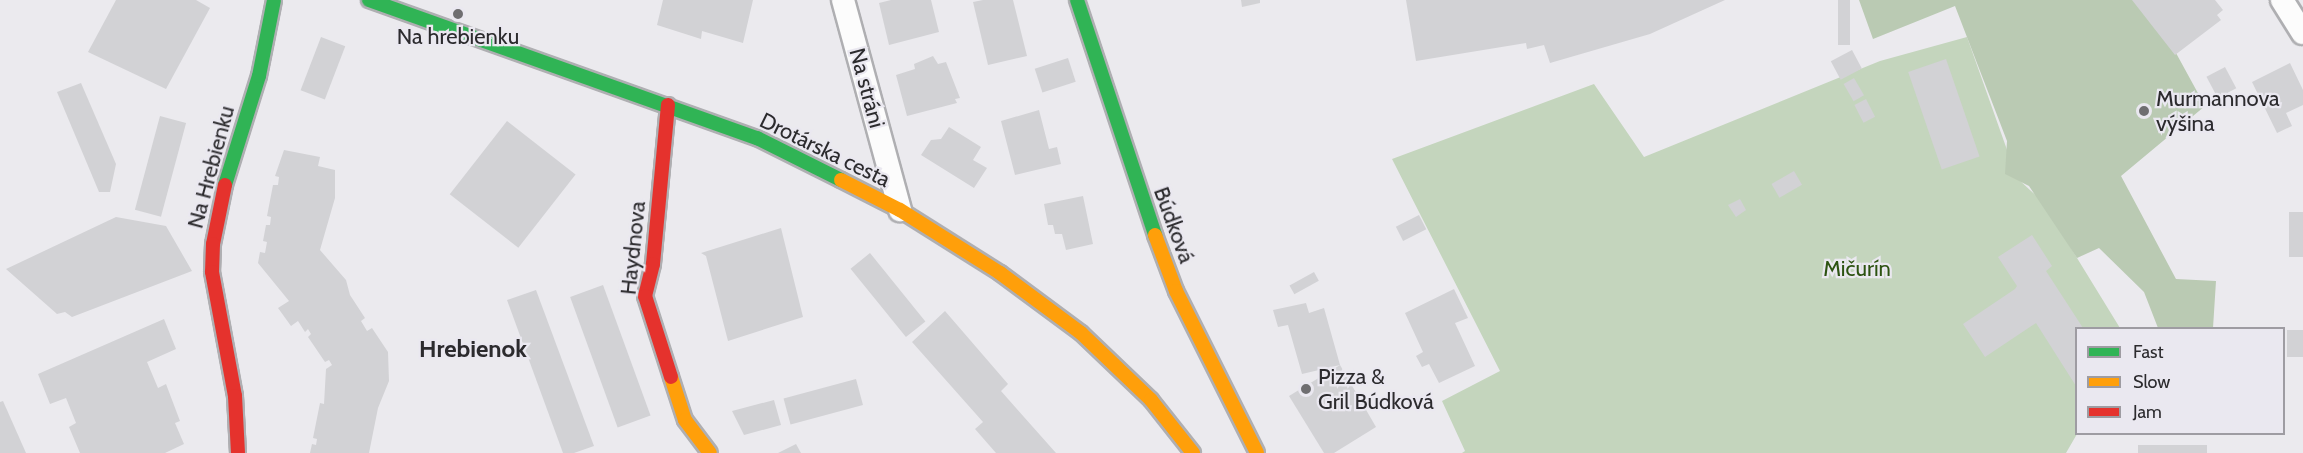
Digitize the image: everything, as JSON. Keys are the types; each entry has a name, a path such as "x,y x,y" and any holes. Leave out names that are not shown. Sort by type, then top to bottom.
{"street":[{"name":"Na Hrebienku","path":"238,453 235,396 212,272 213,244 225,180 259,76 274,0"},
{"name":"Drotárska cesta","path":"369,0 767,142 900,210 1000,273 1081,333 1151,400 1193,453"},
{"name":"Na stráni","path":"843,0 900,210"},
{"name":"Búdková","path":"1077,0 1136,183 1176,291 1257,453"},
{"path":"2282,0 2303,33"},
{"name":"Haydnova","path":"668,105 653,264 645,296 685,420 710,453"}],"green space":[{"path":"1859,0 2147,0 2205,106 2121,176 2176,279 2216,281 2213,327 2158,327 2144,292 2099,248 2077,258 2029,186 2005,174 2007,141 1955,6 1873,39"},
{"name":"Mičurín","path":"1967,37 2017,178 2042,201 2119,327 2075,327 2076,435 2066,453 1462,453 1465,451 1442,401 1500,371 1392,159 1594,84 1644,157 1880,61"}],"building":[{"path":"116,0 196,0 210,8 166,89 88,52"},
{"path":"663,0 753,0 743,43 702,31 701,39 657,25"},
{"path":"891,0 931,0 939,32 889,45 879,3"},
{"path":"1013,0 1027,56 988,65 973,2"},
{"path":"1241,0 1260,0 1260,3 1242,7"},
{"path":"1406,0 1725,0 1650,34 1550,63 1544,45 1527,49 1526,43 1416,61"},
{"path":"1838,0 1850,0 1850,45 1838,45"},
{"path":"2132,0 2215,0 2223,10 2217,15 2221,20 2175,55"},
{"path":"321,37 345,46 325,100 301,90"},
{"path":"1852,50 1862,69 1841,80 1831,61"},
{"path":"933,56 938,64 946,62 960,98 955,99 957,103 907,116 896,75 915,69 914,64"},
{"path":"1068,58 1076,82 1042,93 1035,69"},
{"path":"1946,59 1980,156 1942,169 1908,72"},
{"path":"2290,63 2303,90 2303,105 2286,113 2292,126 2277,133 2252,82"},
{"path":"2225,67 2236,88 2218,98 2206,77"},
{"path":"1854,78 1864,95 1854,101 1844,84"},
{"path":"81,83 116,164 110,192 99,192 57,92"},
{"path":"1866,99 1875,117 1863,123 1854,105"},
{"path":"1039,110 1049,149 1057,147 1061,164 1015,175 1001,121"},
{"path":"160,116 186,123 161,217 135,210"},
{"path":"507,121 576,175 518,248 450,194"},
{"path":"949,127 981,147 973,160 987,168 974,188 921,155 931,140 941,139"},
{"path":"284,150 320,157 318,166 335,170 335,198 320,250 346,280 350,295 365,318 361,321 367,331 372,328 388,352 389,381 378,408 369,453 310,453 312,444 316,445 317,439 313,438 320,403 324,404 326,369 332,365 329,360 325,362 308,337 311,334 308,329 305,332 298,321 291,326 278,308 289,301 258,263 260,252 265,253 267,242 263,241 266,225 270,225 271,217 267,216 273,185 278,185 279,177 275,176"},
{"path":"1794,171 1802,185 1779,198 1771,184"},
{"path":"1083,196 1093,244 1066,250 1062,234 1055,234 1053,225 1048,225 1044,204"},
{"path":"1740,199 1746,210 1736,217 1728,205"},
{"path":"2289,212 2303,212 2303,257 2289,257"},
{"path":"1419,215 1426,229 1403,241 1396,227"},
{"path":"116,217 166,226 192,271 72,317 65,312 57,314 6,269"},
{"path":"781,228 803,317 728,341 706,256 701,253"},
{"path":"2032,235 2052,266 2046,271 2082,327 2075,327 2075,384 2036,323 1985,357 1963,324 2017,286 1998,257"},
{"path":"870,253 925,321 906,337 851,269"},
{"path":"1314,272 1319,281 1294,294 1290,286"},
{"path":"603,285 651,416 618,428 570,297"},
{"path":"1454,289 1468,318 1455,323 1475,366 1439,383 1429,364 1422,367 1416,356 1423,352 1405,313"},
{"path":"536,290 594,446 574,453 563,453 507,300"},
{"path":"1306,303 1309,313 1324,308 1340,365 1302,374 1288,325 1278,327 1273,310"},
{"path":"945,311 1008,384 1001,391 1056,453 996,453 975,429 983,422 912,342"},
{"path":"164,319 176,349 147,362 158,388 166,384 180,421 175,423 184,444 165,453 80,453 69,427 76,423 66,398 50,404 38,374"},
{"path":"2287,330 2303,330 2303,357 2287,357"},
{"path":"1340,365 1376,427 1334,453 1324,453 1289,396"},
{"path":"856,379 863,405 791,424 784,398"},
{"path":"774,400 781,425 744,435 732,411"},
{"path":"3,401 26,453 0,453 0,402"},
{"path":"796,444 801,453 778,453"},
{"path":"2138,445 2207,445 2207,453 2138,453"}],"traffic: fast":[{"path":"225,185 259,76 274,0"},
{"path":"369,0 757,138 841,180"},
{"path":"1077,0 1155,235"}],"traffic: slow":[{"path":"841,180 900,210 1000,273 1081,333 1151,400 1193,453"},
{"path":"1155,235 1176,291 1257,453"},
{"path":"671,377 685,420 710,453"}],"traffic: jam":[{"path":"668,105 653,264 645,296 671,377"},
{"path":"225,185 213,244 212,272 235,396 238,453"}],"place":[{"name":"Na hrebienku","path":"458,14"},
{"name":"Murmannova výšina","path":"2144,111"},
{"name":"Pizza & Gril Búdková","path":"1306,389"}],"district":[{"name":"Hrebienok","path":"473,349"}]}
